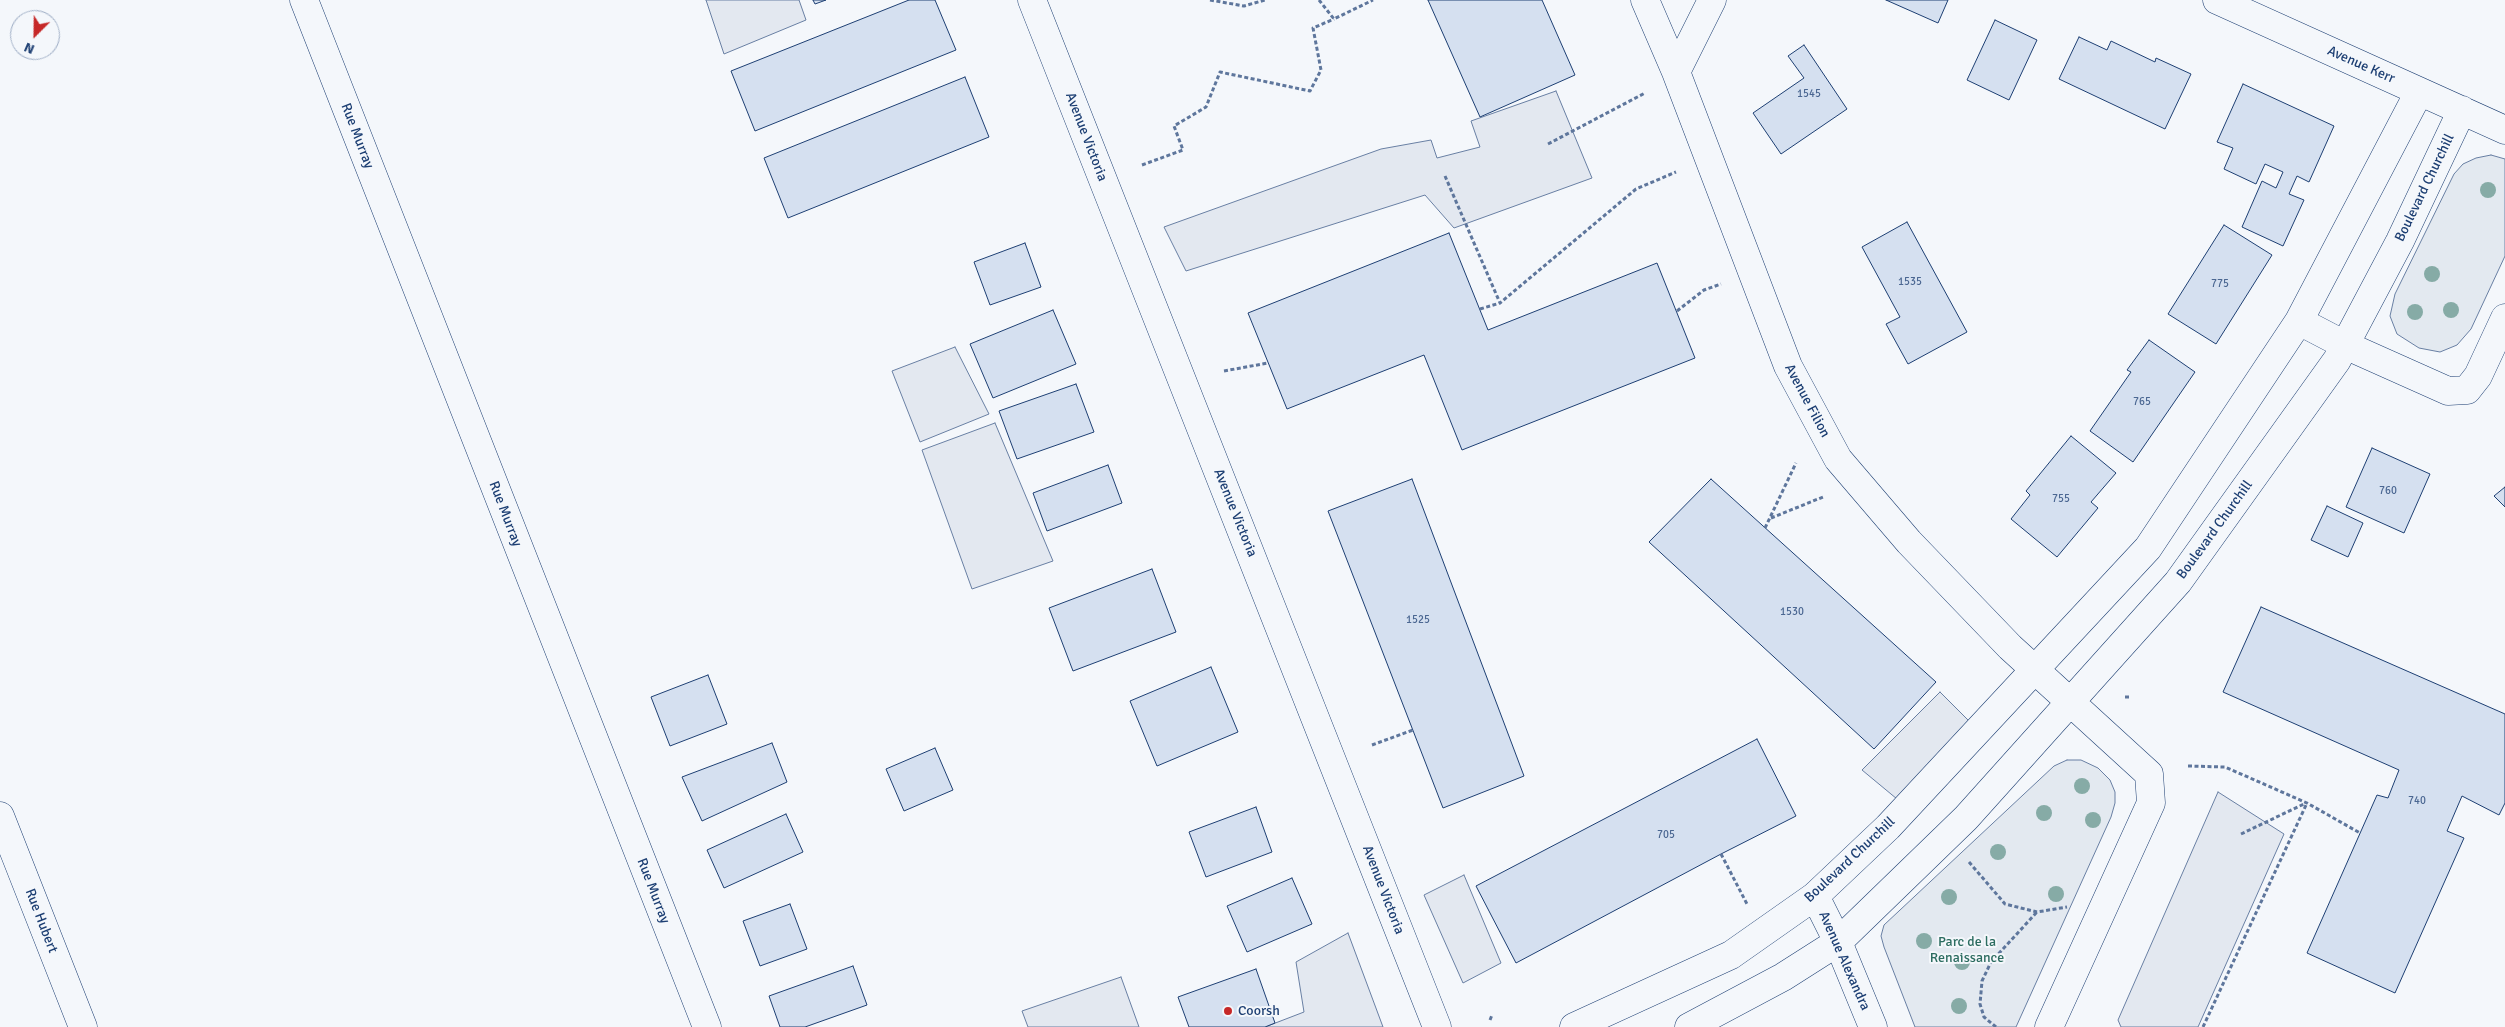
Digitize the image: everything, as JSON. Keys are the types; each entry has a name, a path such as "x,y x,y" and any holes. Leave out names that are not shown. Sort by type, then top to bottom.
{"street":[{"name":"Rue Murray","path":"304,0 707,1027"},
{"name":"Avenue Victoria","path":"1032,0 1437,1027"},
{"name":"Avenue Filion","path":"1645,0 1676,72 1788,366 1838,459 1909,542 2035,671"},
{"path":"1676,72 1712,0"},
{"name":"Avenue Kerr","path":"2217,0 2505,130"},
{"name":"Boulevard Churchill","path":"1574,1027 1731,955 1815,896 1888,827 2148,548 2299,321 2419,92"},
{"name":"Boulevard Churchill","path":"1689,1027 1783,977 1838,942 1966,818 2178,582 2337,360 2400,241 2462,110"},
{"path":"2299,321 2345,345 2448,392 2467,390 2478,376 2505,318"},
{"path":"2035,671 2149,774 2151,803 2049,1027"},
{"name":"Rue Hubert","path":"0,816 83,1027"},
{"name":"Avenue Alexandra","path":"1815,896 1838,942 1873,1027"}],"path":[{"path":"1210,0 1244,6 1265,0"},
{"path":"1319,0 1334,19"},
{"path":"1142,165 1183,150 1174,126 1206,107 1220,72 1310,91 1320,70 1313,28 1372,0"},
{"path":"1548,144 1645,93"},
{"path":"1480,309 1500,303 1636,189 1676,172"},
{"path":"1445,176 1500,303"},
{"path":"1677,311 1704,290 1721,284"},
{"path":"1224,370 1268,362"},
{"path":"1765,528 1796,463"},
{"path":"1770,518 1823,497"},
{"path":"1372,745 1413,730"},
{"path":"2188,766 2225,768 2306,803 2360,833"},
{"path":"2241,834 2306,803"},
{"path":"2203,1027 2306,803"},
{"path":"1720,854 1749,906"},
{"path":"1967,860 2005,904 2037,912 2070,906"},
{"path":"1996,1027 1984,1018 1980,1004 1982,981 1991,962 2037,912"},
{"path":"1490,1020 1492,1015"}],"green space":[{"path":"2491,155 2505,159 2505,256 2471,329 2457,345 2440,352 2419,348 2397,334 2390,316 2395,294 2454,174 2463,164 2476,158"},
{"name":"Parc de la Renaissance","path":"2067,760 2081,760 2098,768 2110,780 2115,792 2115,803 2111,817 2016,1027 1915,1027 1884,947 1881,936 1884,925 2054,766"}],"shaded area":[{"path":"706,0 799,0 806,20 724,54"},
{"path":"1556,91 1592,178 1454,228 1425,195 1186,271 1164,227 1381,149 1431,140 1437,158 1480,147 1471,121"},
{"path":"955,347 989,414 920,442 892,371"},
{"path":"995,423 1053,561 972,589 922,450"},
{"path":"1940,692 1969,721 1897,799 1862,770"},
{"path":"2218,792 2284,834 2198,1027 2121,1027 2118,1020"},
{"path":"1464,875 1501,963 1463,983 1424,895"},
{"path":"1348,933 1383,1027 1265,1027 1304,1012 1296,962"},
{"path":"1121,977 1139,1027 1028,1027 1022,1011"}],"building":[{"path":"813,0 826,0 815,4"},
{"path":"909,0 935,0 956,50 755,131 731,71"},
{"path":"1428,0 1542,0 1575,75 1480,117"},
{"path":"1886,0 1948,0 1938,23"},
{"path":"1995,20 2037,40 2009,100 1967,80"},
{"path":"2079,37 2107,50 2111,41 2155,62 2156,58 2191,74 2165,129 2059,79"},
{"path":"1804,45 1847,109 1781,154 1753,113 1804,78 1788,56"},
{"path":"965,77 989,137 788,218 764,158"},
{"path":"2243,84 2334,126 2309,182 2297,176 2289,194 2304,200 2283,246 2242,227 2262,181 2276,188 2283,172 2265,164 2256,184 2224,169 2233,148 2217,142"},
{"path":"1907,222 1967,332 1908,364 1886,324 1900,317 1862,247"},
{"path":"2224,225 2272,255 2216,344 2168,314"},
{"path":"1449,233 1488,330 1657,263 1695,358 1462,450 1424,355 1287,409 1248,313"},
{"path":"1025,243 1041,287 990,305 974,262"},
{"path":"1053,310 1076,364 993,398 970,344"},
{"path":"2149,340 2195,372 2133,462 2090,431 2131,372 2127,370"},
{"path":"1076,384 1094,432 1017,459 999,411"},
{"path":"2071,436 2116,473 2091,502 2098,508 2057,557 2011,519 2030,495 2026,491"},
{"path":"2372,448 2430,474 2404,533 2346,507"},
{"path":"1108,465 1122,503 1047,531 1033,493"},
{"path":"1412,479 1524,776 1443,808 1328,511"},
{"path":"1711,479 1936,682 1874,749 1649,542"},
{"path":"2505,487 2505,507 2494,496"},
{"path":"2327,506 2363,523 2348,557 2311,540"},
{"path":"1152,569 1176,632 1073,671 1049,608"},
{"path":"2261,607 2505,714 2505,803 2499,815 2462,796 2447,831 2464,838 2395,993 2307,953 2377,795 2388,798 2399,770 2223,692"},
{"path":"1211,667 1238,732 1157,766 1130,701"},
{"path":"708,675 727,724 670,746 651,697"},
{"path":"1757,739 1796,816 1516,963 1476,886"},
{"path":"772,743 787,782 702,821 682,777"},
{"path":"935,748 953,790 904,811 886,769"},
{"path":"1256,807 1272,852 1206,877 1189,832"},
{"path":"786,814 803,852 724,888 707,850"},
{"path":"1292,878 1312,924 1247,952 1227,906"},
{"path":"790,904 807,949 760,966 743,921"},
{"path":"853,966 867,1005 805,1027 780,1027 769,996"},
{"path":"1256,969 1275,1023 1265,1027 1189,1027 1178,997"}],"place":[{"name":"Coorsh","path":"1228,1011"}]}
